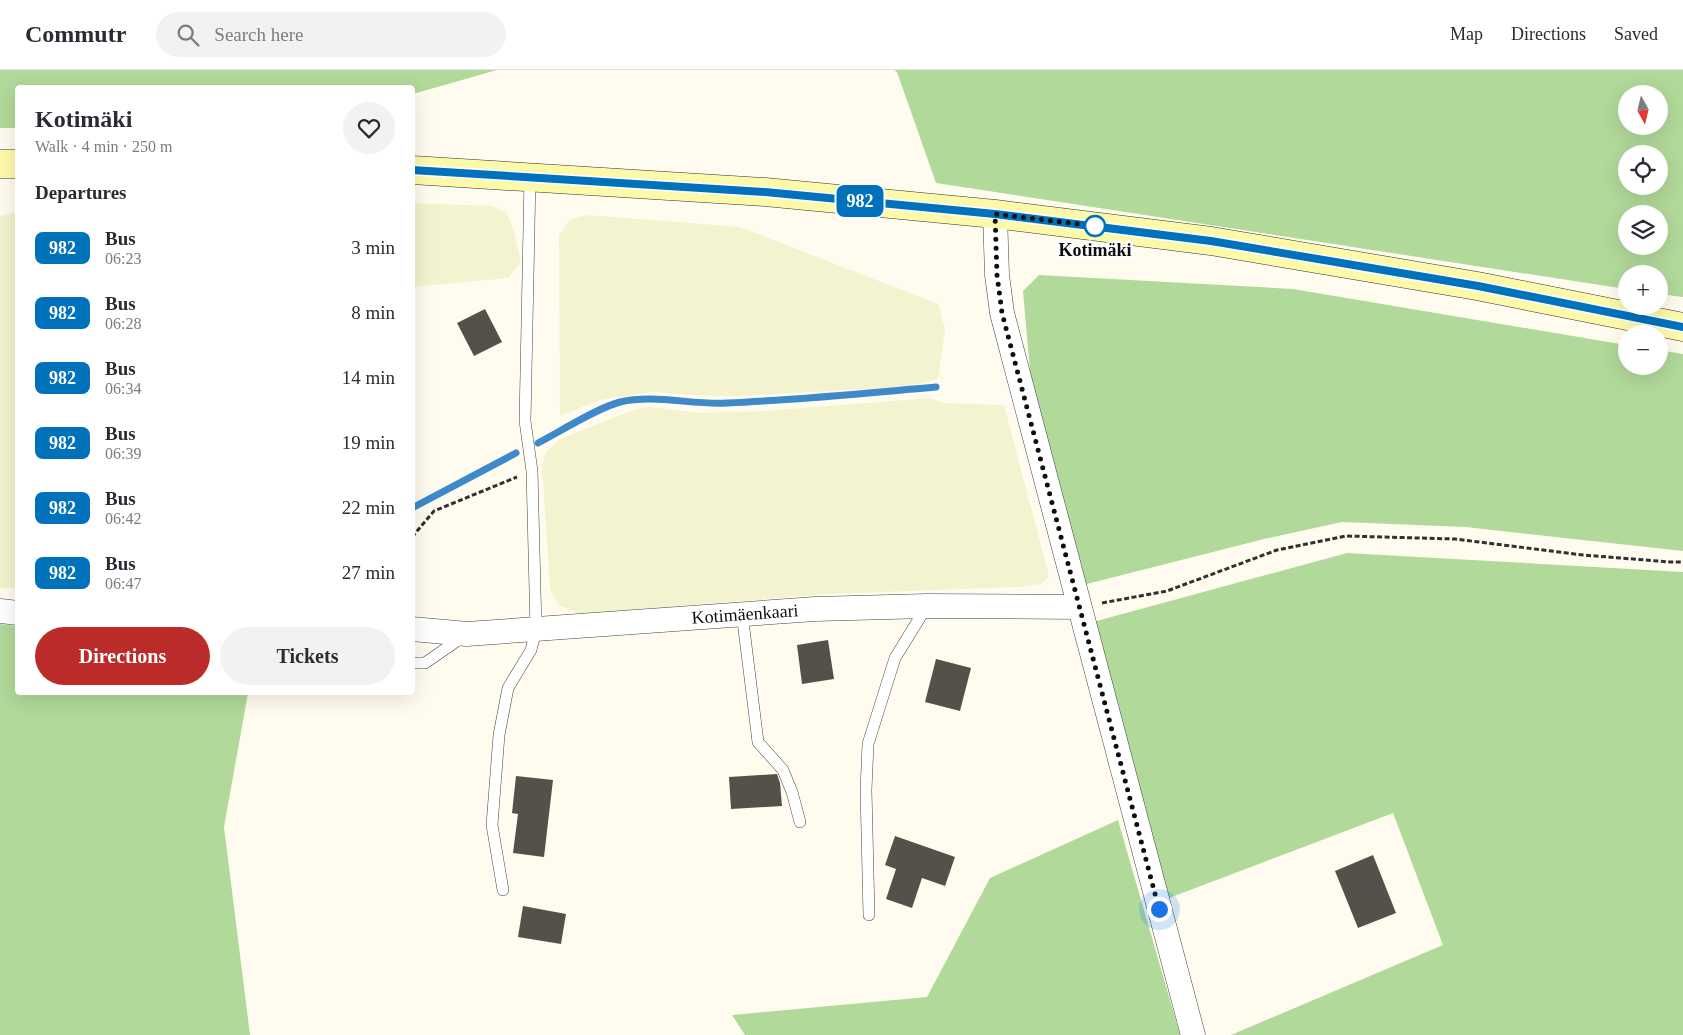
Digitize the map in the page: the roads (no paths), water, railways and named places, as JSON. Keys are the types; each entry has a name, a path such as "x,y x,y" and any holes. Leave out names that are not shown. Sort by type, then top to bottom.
{"main road":[{"path":"0,164 15,164"},
{"path":"415,170 765,192 995,214 1211,241 1478,286 1683,326"}],"street":[{"path":"995,214 997,275 1002,313 1193,1035"},
{"name":"Kotimäenkaari","path":"415,629 467,634 815,609 926,606 1079,607"},
{"path":"0,610 15,612"}],"lane":[{"path":"503,890 492,825 499,735 508,688 532,650 536,630 532,471 525,421 530,176"},
{"path":"868,915 866,790 868,744 894,658 926,606"},
{"path":"742,613 758,742 783,770 792,792 800,822"},
{"path":"415,663 425,663 467,634"}],"waterway":[{"path":"538,443 601,409 620,402 633,400 660,399 700,403 727,403 936,387"},
{"path":"415,506 516,453"}],"place":[{"name":"Kotimäki","path":"1095,226"}]}
